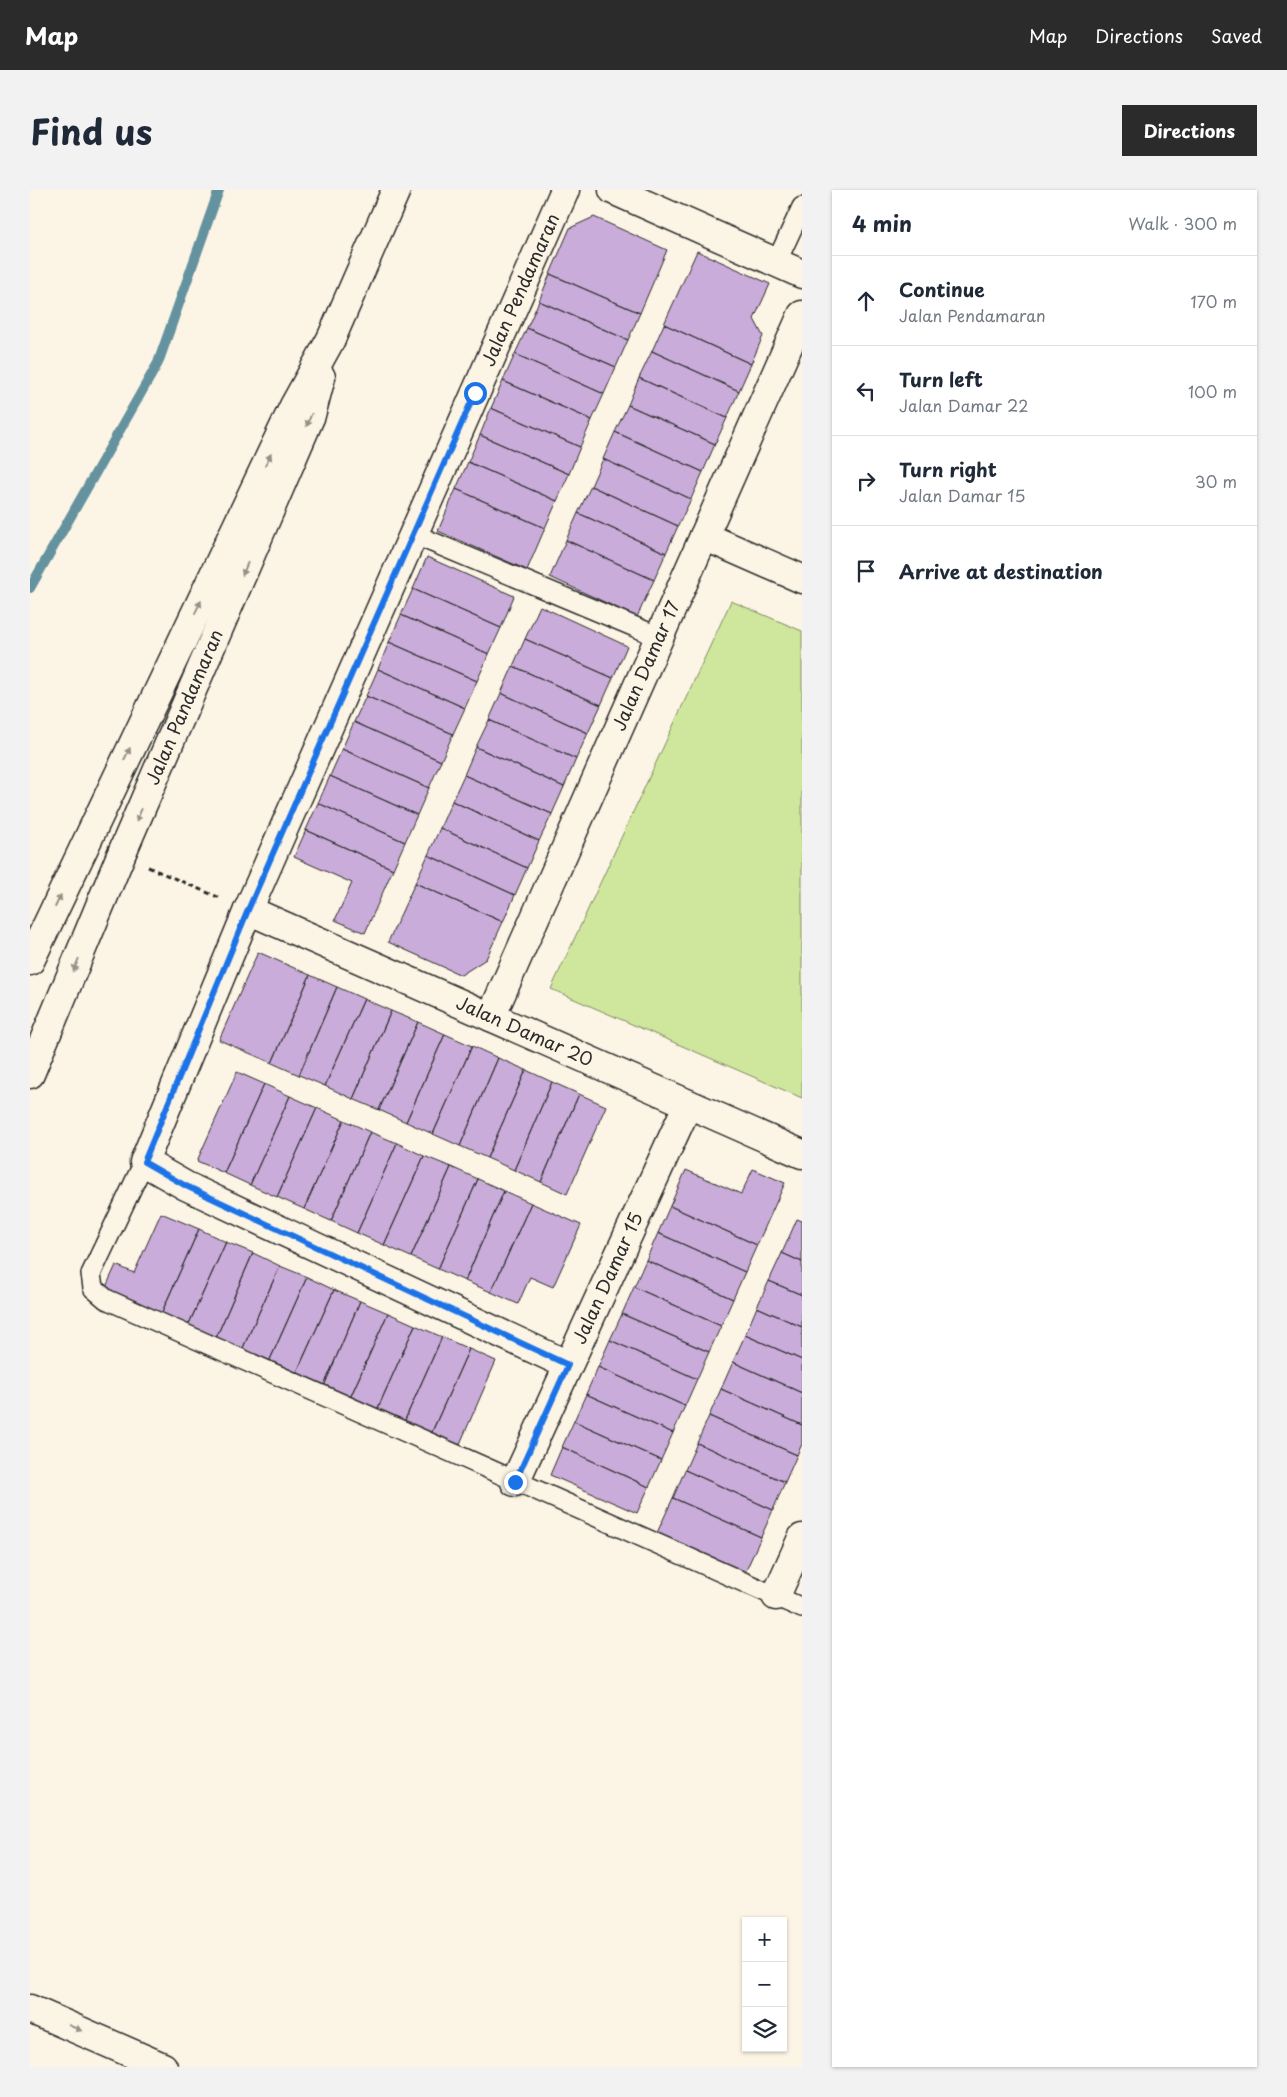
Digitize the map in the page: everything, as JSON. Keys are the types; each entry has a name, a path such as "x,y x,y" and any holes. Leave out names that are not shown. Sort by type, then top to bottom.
{"street":[{"name":"Jalan Pandamaran","path":"30,961 294,406 331,339 396,190"},
{"name":"Jalan Pendamaran","path":"144,1162 248,910 565,190"},
{"path":"613,190 645,196 776,263 802,274"},
{"name":"Jalan Damar 17","path":"491,1018 802,315"},
{"name":"Jalan Pandamaran","path":"30,1074 121,855 312,415 331,339"},
{"path":"704,536 802,579"},
{"name":"Jalan Damar 20","path":"248,910 802,1154"},
{"name":"Jalan Damar 15","path":"515,1482 688,1104"},
{"path":"144,1162 186,1186 568,1365"},
{"path":"776,1596 802,1538"},
{"path":"30,2009 163,2067"}],"lane":[{"path":"776,263 802,207"},
{"path":"413,534 659,637"},
{"path":"144,1162 91,1274 93,1288 106,1299 802,1608"}],"path":[{"path":"121,855 248,910"}],"green space":[{"path":"731,601 802,631 802,1098 551,989"}],"building":[{"path":"594,217 667,250 640,313 550,274 570,228"},
{"path":"697,251 770,284 754,319 763,336 751,364 664,324"},
{"path":"550,274 640,313 628,340 539,301"},
{"path":"539,301 628,340 616,367 527,328"},
{"path":"664,324 751,364 739,391 652,351"},
{"path":"527,328 616,367 604,394 515,354"},
{"path":"652,351 739,391 727,418 639,378"},
{"path":"515,354 604,394 592,420 503,381"},
{"path":"639,378 727,418 715,444 628,405"},
{"path":"503,381 592,420 580,447 491,408"},
{"path":"628,405 715,444 703,472 615,432"},
{"path":"491,408 580,447 569,474 480,435"},
{"path":"615,432 703,472 691,499 603,459"},
{"path":"480,435 569,474 557,501 468,462"},
{"path":"603,459 691,499 678,526 591,486"},
{"path":"468,462 557,501 545,528 456,489"},
{"path":"591,486 678,526 666,553 578,513"},
{"path":"456,489 545,528 527,570 438,531"},
{"path":"578,513 666,553 654,580 566,540"},
{"path":"566,540 654,580 637,617 550,577"},
{"path":"427,557 514,596 501,628 413,589"},
{"path":"413,589 501,628 489,654 401,615"},
{"path":"540,606 627,646 613,678 525,639"},
{"path":"401,615 489,654 477,681 389,642"},
{"path":"525,639 613,678 601,705 513,666"},
{"path":"389,642 477,681 465,708 378,669"},
{"path":"513,666 601,705 588,733 501,693"},
{"path":"378,669 465,708 453,734 366,696"},
{"path":"501,693 588,733 576,759 489,720"},
{"path":"366,696 453,734 441,761 354,722"},
{"path":"489,720 576,759 564,787 476,747"},
{"path":"354,722 441,761 429,788 342,749"},
{"path":"476,747 564,787 552,814 464,775"},
{"path":"342,749 429,788 417,815 330,776"},
{"path":"464,775 552,814 539,841 452,801"},
{"path":"330,776 417,815 405,842 318,803"},
{"path":"452,801 539,841 527,868 440,828"},
{"path":"318,803 405,842 393,869 306,830"},
{"path":"440,828 527,868 515,895 428,855"},
{"path":"306,830 393,869 365,933 335,920 352,883 294,857"},
{"path":"428,855 515,895 503,922 415,883"},
{"path":"415,883 503,922 486,959 461,975 388,942"},
{"path":"258,952 310,975 272,1063 219,1040"},
{"path":"310,975 337,987 299,1075 272,1063"},
{"path":"337,987 364,999 325,1086 299,1075"},
{"path":"364,999 391,1011 353,1099 325,1086"},
{"path":"391,1011 418,1022 379,1110 353,1099"},
{"path":"418,1022 445,1034 406,1122 379,1110"},
{"path":"445,1034 472,1046 433,1134 406,1122"},
{"path":"472,1046 498,1058 460,1146 433,1134"},
{"path":"498,1058 526,1070 487,1158 460,1146"},
{"path":"526,1070 552,1082 514,1170 487,1158"},
{"path":"237,1072 264,1084 224,1173 197,1161"},
{"path":"552,1082 579,1094 541,1182 514,1170"},
{"path":"264,1084 290,1096 250,1185 224,1173"},
{"path":"579,1094 606,1106 567,1194 541,1182"},
{"path":"290,1096 317,1108 277,1197 250,1185"},
{"path":"317,1108 344,1120 304,1209 277,1197"},
{"path":"344,1120 370,1132 331,1221 304,1209"},
{"path":"370,1132 397,1143 357,1233 331,1221"},
{"path":"397,1143 424,1156 384,1245 357,1233"},
{"path":"424,1156 451,1167 411,1257 384,1245"},
{"path":"451,1167 478,1179 438,1269 411,1257"},
{"path":"753,1169 785,1183 757,1245 670,1206 686,1170 741,1194"},
{"path":"478,1179 504,1191 465,1281 438,1269"},
{"path":"504,1191 531,1203 491,1292 465,1281"},
{"path":"531,1203 581,1225 553,1287 530,1277 518,1304 491,1292"},
{"path":"670,1206 757,1245 745,1272 658,1233"},
{"path":"161,1213 199,1229 161,1314 105,1289 116,1265 134,1273"},
{"path":"797,1219 802,1221 802,1262 782,1253"},
{"path":"199,1229 226,1242 188,1326 161,1314"},
{"path":"658,1233 745,1272 733,1299 646,1260"},
{"path":"226,1242 253,1253 216,1338 188,1326"},
{"path":"253,1253 280,1266 242,1350 216,1338"},
{"path":"782,1253 802,1262 802,1295 769,1281"},
{"path":"646,1260 733,1299 721,1326 634,1287"},
{"path":"280,1266 307,1277 269,1362 242,1350"},
{"path":"307,1277 334,1290 296,1374 269,1362"},
{"path":"769,1281 802,1295 802,1327 757,1307"},
{"path":"634,1287 721,1326 709,1352 622,1314"},
{"path":"334,1290 360,1301 324,1386 296,1374"},
{"path":"360,1301 388,1313 350,1398 324,1386"},
{"path":"757,1307 802,1327 802,1360 745,1335"},
{"path":"388,1313 415,1325 377,1410 350,1398"},
{"path":"622,1314 709,1352 697,1379 610,1340"},
{"path":"415,1325 442,1337 404,1422 377,1410"},
{"path":"745,1335 802,1360 802,1393 733,1362"},
{"path":"442,1337 469,1349 431,1434 404,1422"},
{"path":"610,1340 697,1379 685,1406 598,1367"},
{"path":"469,1349 496,1361 459,1446 431,1434"},
{"path":"733,1362 802,1393 802,1425 721,1389"},
{"path":"598,1367 685,1406 673,1433 586,1394"},
{"path":"721,1389 802,1425 802,1444 797,1455 709,1416"},
{"path":"586,1394 673,1433 661,1460 574,1421"},
{"path":"709,1416 797,1455 785,1482 697,1443"},
{"path":"574,1421 661,1460 649,1487 562,1447"},
{"path":"697,1443 785,1482 773,1510 685,1470"},
{"path":"562,1447 649,1487 637,1513 550,1475"},
{"path":"685,1470 773,1510 761,1537 673,1498"},
{"path":"673,1498 761,1537 744,1575 656,1535"}],"waterway":[{"path":"30,588 158,363 219,190"}],"route":[{"path":"475,393 248,910 144,1162 186,1186 568,1365 515,1482"}]}
